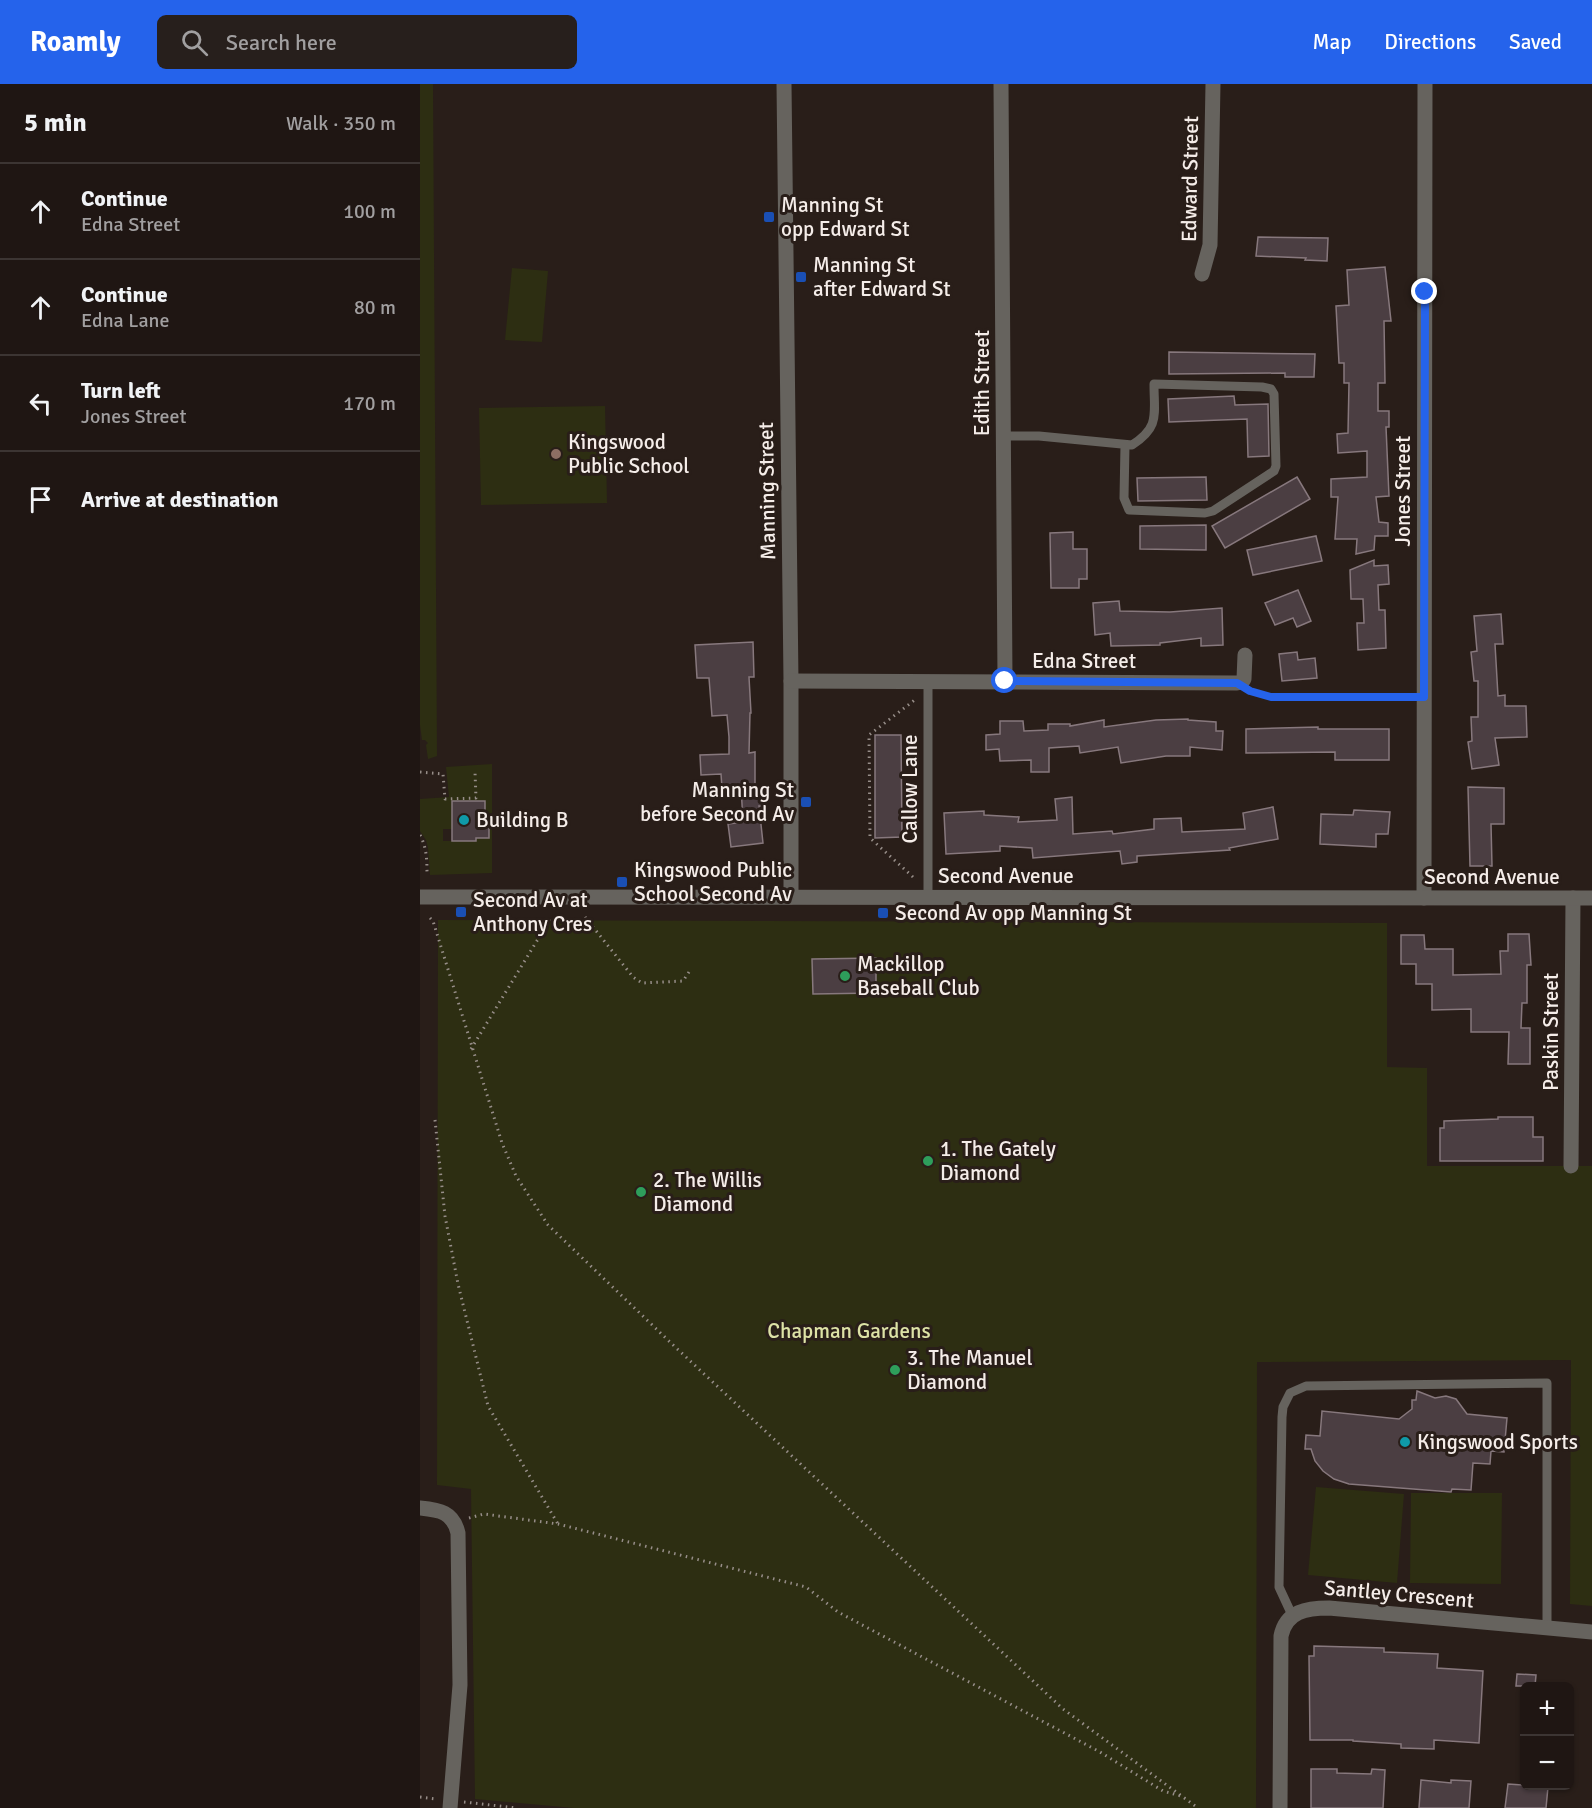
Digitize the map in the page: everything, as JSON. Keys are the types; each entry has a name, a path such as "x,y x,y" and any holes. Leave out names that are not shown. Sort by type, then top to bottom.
{"street":[{"name":"Manning Street","path":"784,84 791,681 791,897"},
{"name":"Edith Street","path":"1001,84 1005,681"},
{"name":"Edward Street","path":"1202,274 1211,238 1213,84"},
{"name":"Jones Street","path":"1424,898 1425,84"},
{"path":"1237,683 1244,679 1245,655"},
{"name":"Edna Street","path":"791,681 928,688 1005,681 1237,683"},
{"name":"Second Avenue","path":"420,897 1592,898"},
{"name":"Paskin Street","path":"1570,1166 1573,898"},
{"path":"420,1508 449,1514 458,1533 460,1685 450,1808"},
{"name":"Santley Crescent","path":"1292,1615 1302,1610 1329,1608 1592,1632"},
{"path":"1280,1808 1281,1636 1282,1628 1292,1615"}],"lane":[{"path":"1004,436 1039,436 1132,445 1151,430 1154,414 1154,384 1262,387 1271,389 1274,394 1276,466 1274,471 1213,511 1205,513 1129,510 1124,498 1125,446"},
{"name":"Callow Lane","path":"928,688 928,897"},
{"path":"1292,1615 1279,1587 1282,1417 1283,1407 1290,1393 1306,1386 1547,1383 1546,1628"}],"path":[{"path":"1237,683 1250,691 1271,697 1424,697"},
{"path":"913,877 870,838 869,735 928,688"},
{"path":"420,772 443,774 445,799 476,798 475,772"},
{"path":"420,835 427,855 427,876"},
{"path":"471,1049 549,921 549,917"},
{"path":"585,917 633,977 642,983 683,981 689,972"},
{"path":"430,918 449,970 471,1049 502,1143 516,1176 548,1225 1063,1709 1198,1808"},
{"path":"435,1120 445,1216 488,1406 558,1524"},
{"path":"464,1519 484,1514 558,1524 806,1587 838,1612 1100,1752 1163,1791 1185,1797"},
{"path":"420,1797 434,1798"},
{"path":"474,1803 517,1808"}],"green space":[{"path":"420,84 433,84 437,756 428,759 426,745 428,743 422,740 420,725"},
{"path":"512,268 548,271 542,342 505,340"},
{"path":"605,406 607,503 481,505 479,408"},
{"path":"492,764 492,873 430,875 428,848 420,831 420,799 449,797 446,767","holes":["452,801 485,801 485,810 476,810 476,841 443,841 443,829 452,829","479,820 489,820 489,838 480,838"]},
{"name":"Chapman Gardens","path":"438,920 1387,923 1387,1067 1427,1068 1427,1166 1592,1166 1592,1606 1570,1604 1571,1360 1257,1362 1256,1808 574,1808 475,1799 471,1489 437,1485"},
{"path":"1316,1487 1404,1494 1397,1583 1308,1575"},
{"path":"1411,1493 1502,1493 1501,1584 1410,1583"}],"building":[{"path":"1258,237 1328,238 1327,261 1256,256"},
{"path":"1385,267 1391,321 1384,321 1385,383 1378,383 1378,411 1389,411 1389,427 1386,427 1389,496 1376,497 1379,522 1388,523 1388,536 1375,536 1374,550 1356,554 1357,539 1335,539 1338,497 1331,497 1331,479 1367,477 1367,451 1338,453 1337,434 1348,433 1349,383 1344,383 1344,363 1339,363 1336,306 1349,305 1347,270"},
{"path":"1169,352 1315,354 1314,377 1285,377 1285,373 1169,374"},
{"path":"1234,396 1235,405 1268,404 1269,456 1248,457 1247,419 1169,422 1168,399"},
{"path":"1206,477 1207,500 1138,501 1137,478"},
{"path":"1297,477 1310,499 1225,548 1212,526"},
{"path":"1206,525 1206,550 1140,549 1140,526"},
{"path":"1073,532 1073,549 1087,549 1087,579 1079,579 1079,588 1051,588 1050,533"},
{"path":"1316,536 1322,561 1253,575 1247,550"},
{"path":"1374,560 1374,566 1388,565 1389,584 1378,585 1379,610 1385,610 1386,648 1358,650 1357,623 1364,623 1363,599 1351,599 1350,570"},
{"path":"1298,590 1311,621 1297,627 1293,618 1275,625 1265,603"},
{"path":"1119,601 1120,611 1170,612 1222,608 1223,645 1201,646 1201,638 1160,643 1160,645 1111,646 1110,633 1095,635 1093,603"},
{"path":"1501,614 1503,644 1495,644 1498,696 1505,695 1505,706 1526,706 1527,737 1495,738 1499,765 1472,769 1468,742 1472,741 1471,717 1478,717 1478,681 1474,681 1471,652 1477,651 1474,616"},
{"path":"753,642 754,677 749,677 751,713 749,753 755,752 755,789 762,789 762,806 759,806 763,843 731,847 728,824 743,822 741,786 722,788 721,774 701,775 700,755 729,754 729,737 727,715 712,716 709,678 697,678 695,645"},
{"path":"1297,652 1298,660 1315,658 1317,678 1282,681 1279,654"},
{"path":"1188,719 1216,722 1216,731 1223,731 1222,750 1190,747 1190,756 1166,756 1121,763 1118,747 1080,753 1079,746 1049,748 1049,772 1031,772 1031,760 1000,761 999,749 986,750 986,735 1000,734 1000,721 1023,721 1024,731 1048,730 1048,724 1070,724 1070,726 1104,720 1104,727 1156,720"},
{"path":"1318,727 1318,729 1389,729 1389,760 1335,760 1335,752 1246,753 1246,729"},
{"path":"875,735 901,735 902,837 875,838"},
{"path":"1468,787 1504,788 1504,824 1491,824 1492,866 1470,866"},
{"path":"1072,797 1073,834 1112,831 1113,834 1154,829 1154,819 1181,818 1182,832 1245,829 1243,813 1273,807 1278,839 1229,848 1230,850 1137,856 1137,862 1122,864 1120,851 1033,858 1032,848 1000,846 1000,851 946,854 944,813 984,811 984,815 1019,817 1018,822 1057,820 1055,799"},
{"name":"Building B","path":"452,801 485,801 485,820 489,820 489,838 476,838 476,841 452,841"},
{"path":"1354,810 1390,812 1388,834 1376,834 1376,847 1320,844 1321,814 1353,815"},
{"path":"1508,934 1529,934 1531,965 1527,965 1527,1003 1522,1003 1521,1028 1530,1028 1530,1064 1508,1064 1509,1032 1471,1032 1471,1009 1432,1010 1432,984 1416,984 1416,964 1401,964 1401,935 1424,935 1425,949 1453,949 1453,975 1501,974 1500,951 1508,951"},
{"path":"876,958 876,993 813,994 812,959"},
{"path":"1498,1117 1533,1117 1533,1137 1543,1137 1543,1161 1440,1161 1440,1128 1444,1128 1444,1121 1498,1119"},
{"name":"Kingswood Sports","path":"1417,1391 1435,1398 1446,1396 1456,1399 1467,1414 1507,1418 1504,1452 1491,1451 1490,1464 1473,1463 1471,1490 1452,1489 1451,1492 1349,1484 1334,1479 1323,1471 1315,1461 1311,1449 1305,1449 1306,1435 1320,1436 1322,1411 1399,1419 1412,1409 1412,1400 1416,1400"},
{"path":"1314,1646 1384,1648 1384,1652 1438,1654 1437,1668 1483,1671 1479,1743 1434,1740 1434,1749 1401,1748 1401,1744 1353,1740 1310,1740 1309,1656 1314,1656"},
{"path":"1517,1674 1536,1675 1535,1682 1520,1682 1520,1686 1516,1686"},
{"path":"1311,1769 1337,1769 1337,1773 1371,1774 1372,1769 1385,1770 1383,1808 1311,1808"},
{"path":"1421,1780 1451,1783 1451,1780 1471,1781 1469,1808 1419,1808"},
{"path":"1508,1784 1520,1785 1520,1790 1548,1790 1546,1808 1505,1808"}],"place":[{"name":"Manning St opp Edward St","path":"769,217"},
{"name":"Manning St after Edward St","path":"801,277"},
{"name":"Kingswood Public School","path":"556,454"},
{"name":"Manning St before Second Av","path":"806,802"},
{"name":"Building B","path":"464,820"},
{"name":"Kingswood Public School Second Av","path":"622,882"},
{"name":"Second Av at Anthony Cres","path":"461,912"},
{"name":"Second Av opp Manning St","path":"883,913"},
{"name":"Mackillop Baseball Club","path":"845,976"},
{"name":"1. The Gately Diamond","path":"928,1161"},
{"name":"2. The Willis Diamond","path":"641,1192"},
{"name":"3. The Manuel Diamond","path":"895,1370"},
{"name":"Kingswood Sports","path":"1405,1442"}],"route":[{"path":"1005,681 1237,683 1250,691 1271,697 1424,697 1425,292"}]}
